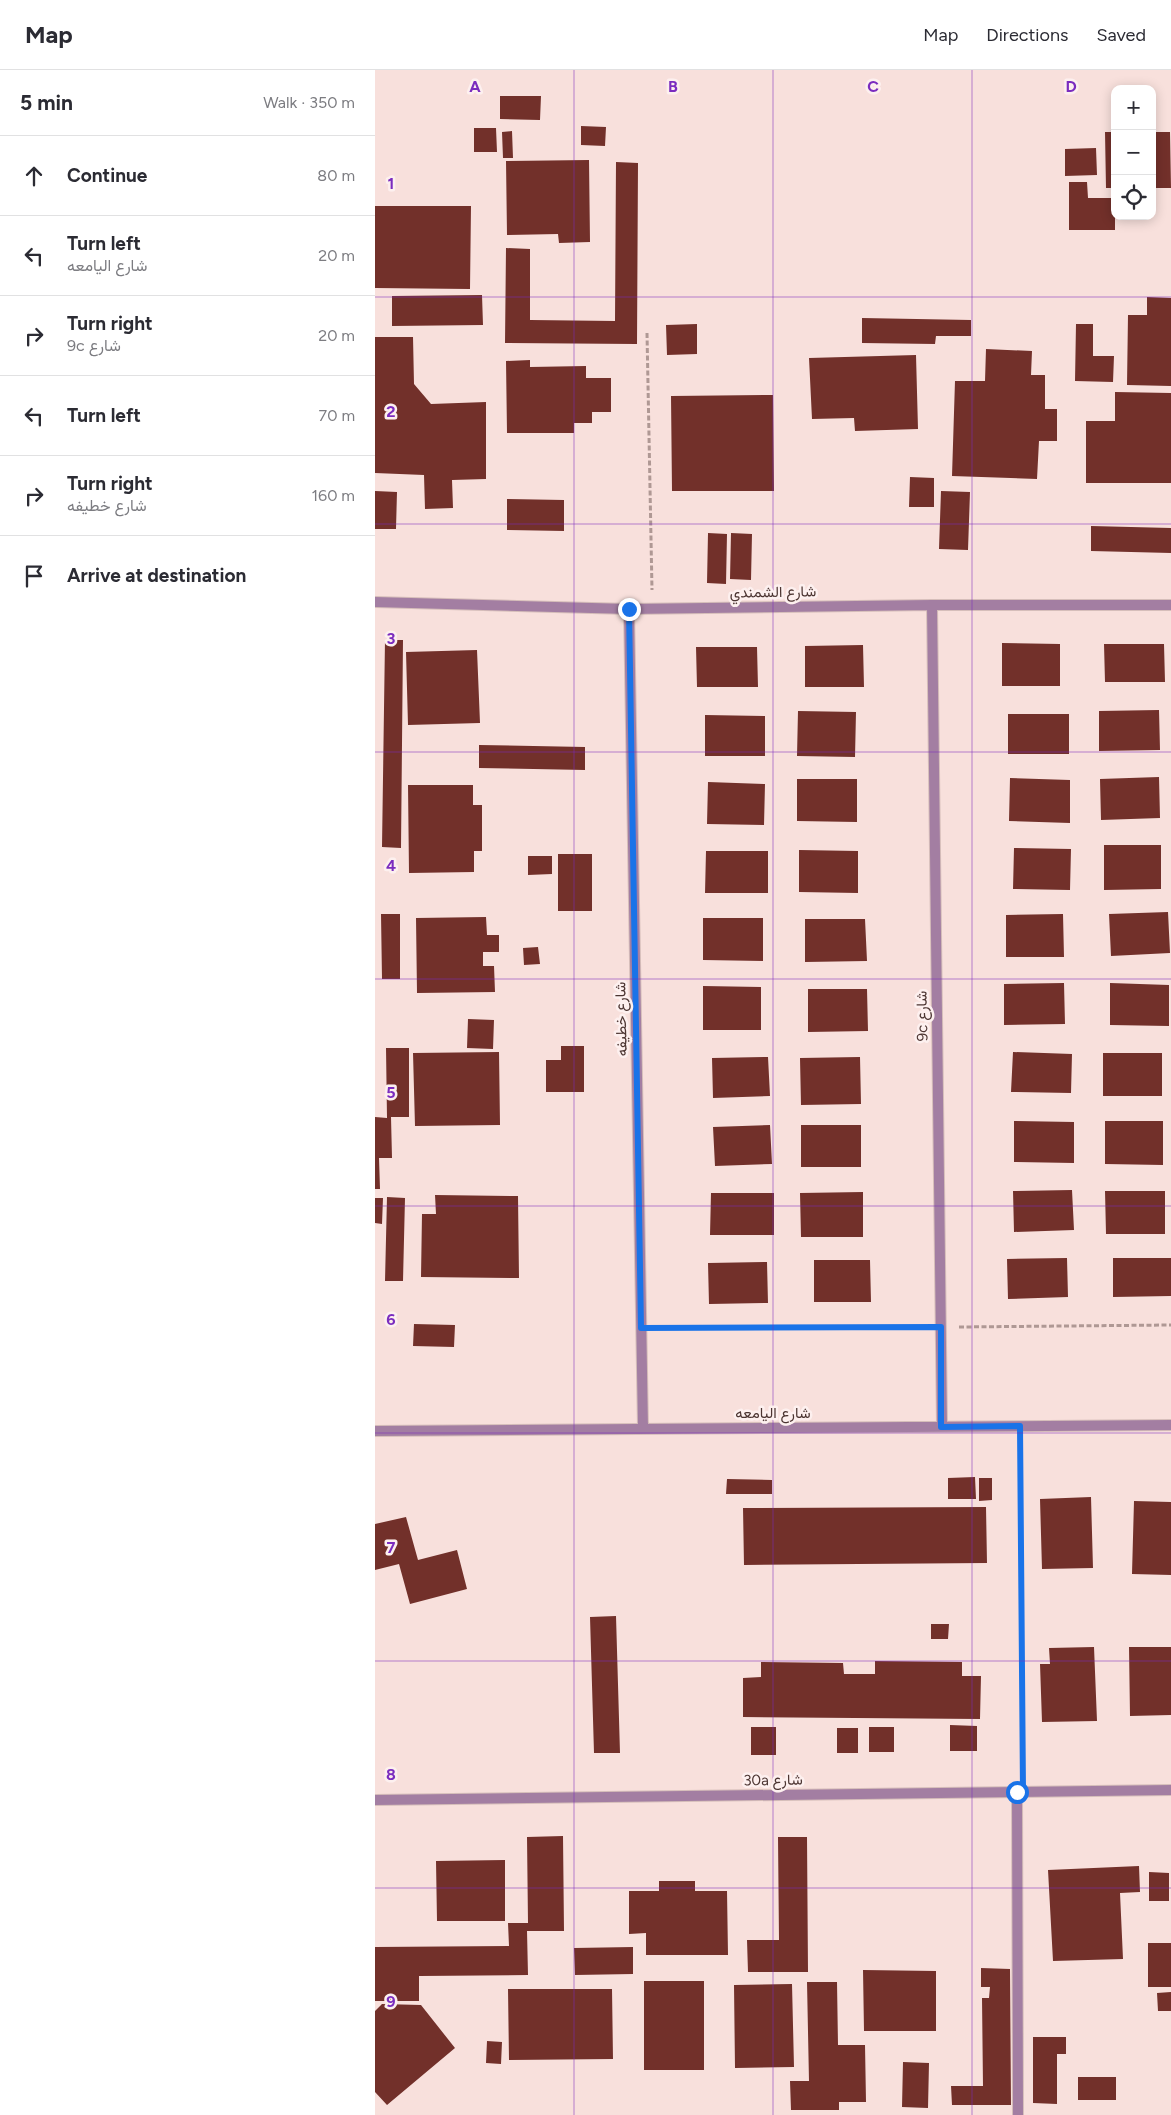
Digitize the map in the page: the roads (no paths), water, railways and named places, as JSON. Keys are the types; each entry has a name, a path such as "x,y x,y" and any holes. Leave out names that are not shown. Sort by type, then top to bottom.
{"street":[{"name":"شارع الشمندي","path":"375,602 629,609 932,605 1171,605"},
{"name":"9c شارع","path":"932,605 941,1427"},
{"name":"شارع خطيفه","path":"629,609 643,1429"},
{"name":"شارع اليامعه","path":"375,1431 1171,1425"},
{"name":"30a شارع","path":"375,1800 1171,1790"},
{"path":"1018,2115 1020,1792"}]}
